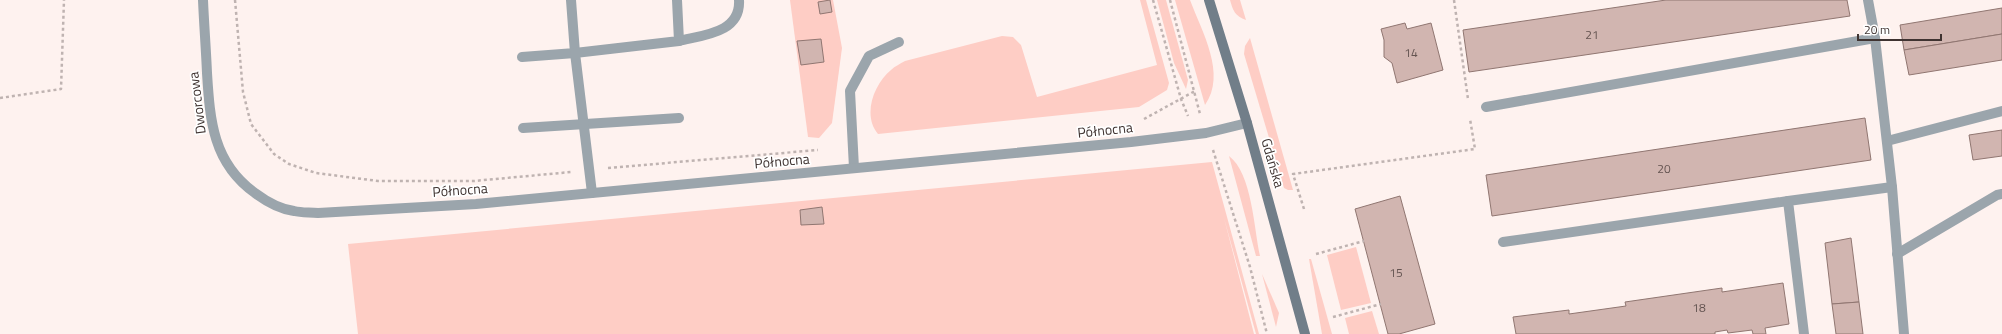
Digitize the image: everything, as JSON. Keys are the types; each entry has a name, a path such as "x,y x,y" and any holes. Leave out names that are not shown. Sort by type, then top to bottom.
{"street":[{"name":"Dworcowa","path":"203,0 210,114 214,135 221,154 233,172 250,190 268,202 294,211 318,213"},
{"path":"571,0 575,53 592,193"},
{"path":"677,0 679,41"},
{"path":"522,57 575,53 679,41 721,31 734,20 739,5 739,0"},
{"name":"Gdańska","path":"1209,0 1247,123 1305,334"},
{"path":"1868,0 1875,38 1892,187 1904,334"},
{"path":"1486,107 1875,38"},
{"path":"854,168 850,91 869,56 899,42"},
{"path":"1887,141 2002,111"},
{"path":"523,128 679,118"},
{"name":"Północna","path":"318,213 476,204 1131,142 1206,133 1247,123"},
{"path":"1503,242 1892,187"},
{"path":"1897,254 1997,195 2002,194"},
{"path":"1788,201 1804,334"}],"path":[{"path":"0,98 61,89 64,0"},
{"path":"235,0 243,92 252,124 274,154 289,164 316,173 378,181 474,181 853,147"},
{"path":"1153,0 1181,99 1188,117"},
{"path":"1170,0 1200,111"},
{"path":"1454,0 1468,102"},
{"path":"1143,120 1195,91"},
{"path":"1304,208 1293,174 1475,149 1470,118"},
{"path":"1215,156 1250,267 1267,334"},
{"path":"1316,254 1364,241"},
{"path":"1333,317 1381,304"}],"shaded area":[{"path":"790,0 833,0 842,48 832,123 819,138 808,137"},
{"path":"1140,0 1146,0 1169,83 1167,90 1139,107 878,134 873,126 871,109 875,91 885,76 894,67 905,61 1002,36 1013,37 1021,45 1037,97 1157,65"},
{"path":"1157,0 1166,0 1188,80 1186,89 1174,63"},
{"path":"1175,0 1190,0 1206,39 1210,53 1214,80 1211,93 1205,105"},
{"path":"1230,0 1240,0 1246,20 1239,17 1235,13"},
{"path":"1250,38 1293,190 1284,188 1244,54 1245,46"},
{"path":"1229,156 1237,164 1243,175 1251,202 1260,256 1256,256"},
{"path":"1212,162 1259,334 1256,334 1224,218 1254,334 358,334 348,244"},
{"path":"1356,247 1371,303 1341,310 1327,255"},
{"path":"1309,259 1311,259 1332,334 1322,334"},
{"path":"1262,274 1279,313 1276,327"},
{"path":"1372,311 1379,334 1349,334 1345,318"}],"building":[{"path":"830,0 832,12 820,14 818,2"},
{"path":"1666,0 1847,0 1850,16 1469,72 1463,30"},
{"path":"2002,8 2002,34 1904,50 1900,25"},
{"path":"1405,23 1407,29 1431,23 1443,70 1397,83 1392,63 1384,57 1384,40 1381,29"},
{"path":"2002,34 2002,60 1909,75 1904,50"},
{"path":"821,39 824,62 801,65 797,41"},
{"path":"1865,118 1871,160 1492,216 1486,175"},
{"path":"2002,130 2002,156 1973,160 1969,135"},
{"path":"1400,196 1435,324 1399,334 1388,334 1355,209"},
{"path":"822,207 824,224 801,225 800,210"},
{"path":"1851,238 1859,302 1832,304 1825,243"},
{"path":"1783,283 1789,324 1765,328 1766,334 1753,334 1752,330 1728,333 1727,330 1715,332 1715,334 1516,334 1513,317 1569,310 1569,314 1626,306 1625,302 1722,288 1722,292"},
{"path":"1859,302 1863,334 1836,334 1832,304"}]}
